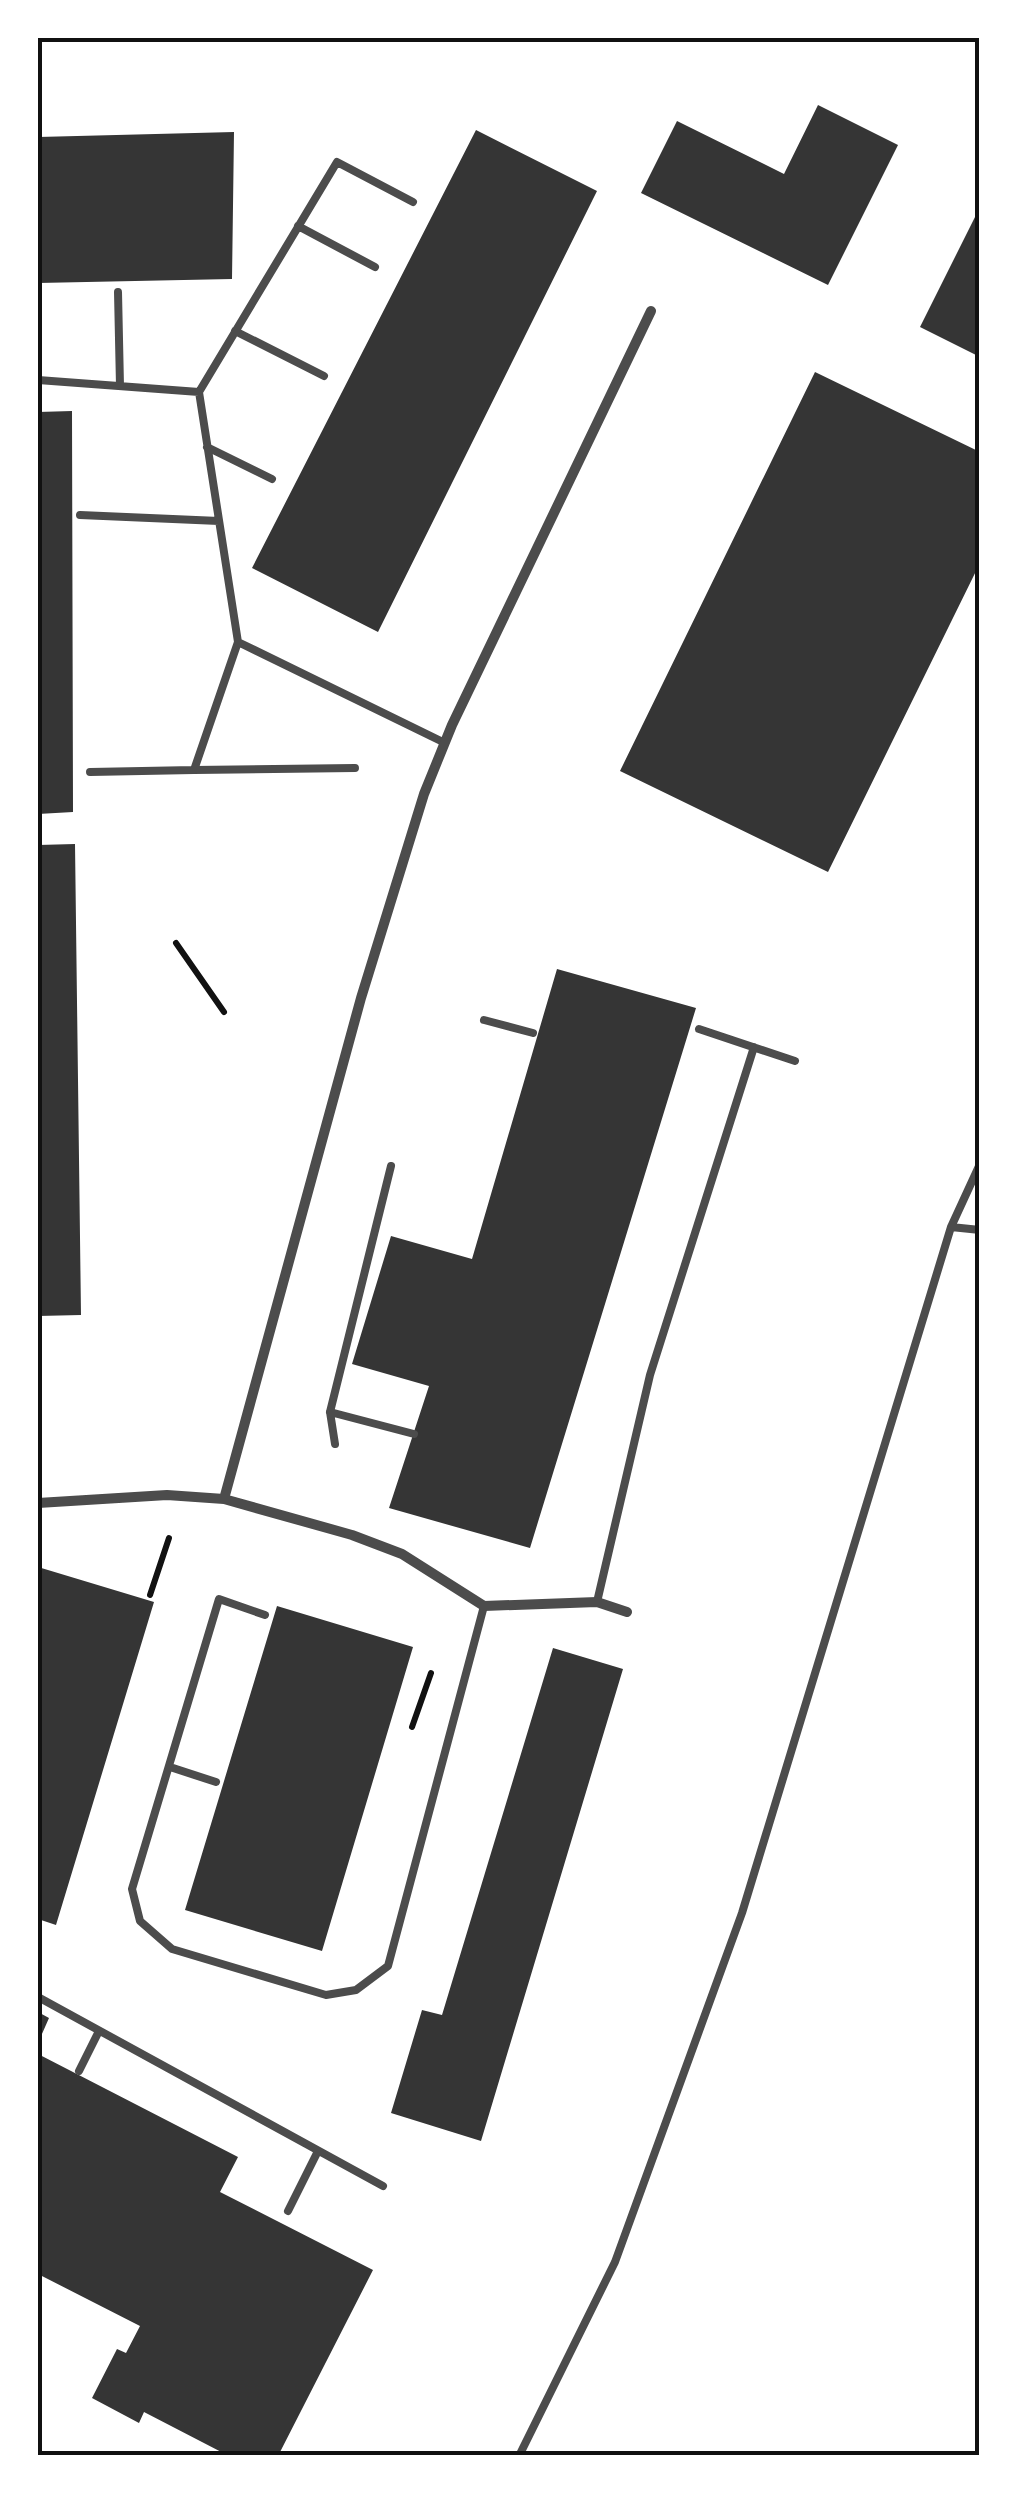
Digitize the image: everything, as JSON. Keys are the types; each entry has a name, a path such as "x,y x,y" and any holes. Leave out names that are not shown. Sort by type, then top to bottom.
{"street":[{"path":"224,1498 361,998 424,794 445,742 651,311"},
{"path":"38,1503 134,1496 224,1498 352,1534 402,1554 484,1606 597,1602 627,1612"}],"lane":[{"path":"194,770 238,642 198,392 337,162 413,202"},
{"path":"298,226 375,267"},
{"path":"118,292 120,386"},
{"path":"235,331 324,376"},
{"path":"38,380 198,392"},
{"path":"208,447 272,479"},
{"path":"80,516 219,521"},
{"path":"238,642 445,742"},
{"path":"90,772 355,768"},
{"path":"484,1020 532,1033"},
{"path":"699,1029 795,1060"},
{"path":"597,1602 650,1375 754,1047"},
{"path":"519,2456 615,2262 742,1913 951,1226 980,1164"},
{"path":"335,1444 330,1412 391,1166"},
{"path":"951,1226 980,1230"},
{"path":"330,1412 414,1434"},
{"path":"265,1615 219,1599 132,1889 140,1921 172,1949 326,1995 356,1990 388,1966 484,1606"},
{"path":"170,1767 216,1782"},
{"path":"38,1996 98,2033 383,2186"},
{"path":"78,2071 98,2033"},
{"path":"288,2212 318,2151"}],"path":[{"path":"176,943 224,1012"},
{"path":"150,1595 169,1538"},
{"path":"412,1727 432,1673"}],"building":[{"path":"818,105 898,145 828,285 641,193 677,121 784,174"},
{"path":"476,130 597,191 378,632 252,568"},
{"path":"234,132 232,279 38,283 38,137"},
{"path":"980,207 980,357 920,327"},
{"path":"815,372 980,452 980,563 828,872 620,771"},
{"path":"72,411 73,812 38,814 38,412"},
{"path":"75,844 81,1315 38,1316 38,845"},
{"path":"557,969 696,1008 530,1548 389,1508 429,1386 352,1364 391,1236 472,1259"},
{"path":"38,1567 154,1602 56,1925 38,1919"},
{"path":"277,1606 413,1647 322,1951 185,1910"},
{"path":"553,1648 623,1669 481,2141 391,2113 422,2010 442,2015"},
{"path":"38,2012 49,2018 38,2043"},
{"path":"38,2054 238,2157 220,2192 373,2270 278,2456 229,2456 144,2412 139,2423 92,2398 117,2349 126,2353 140,2326 38,2274"}]}
